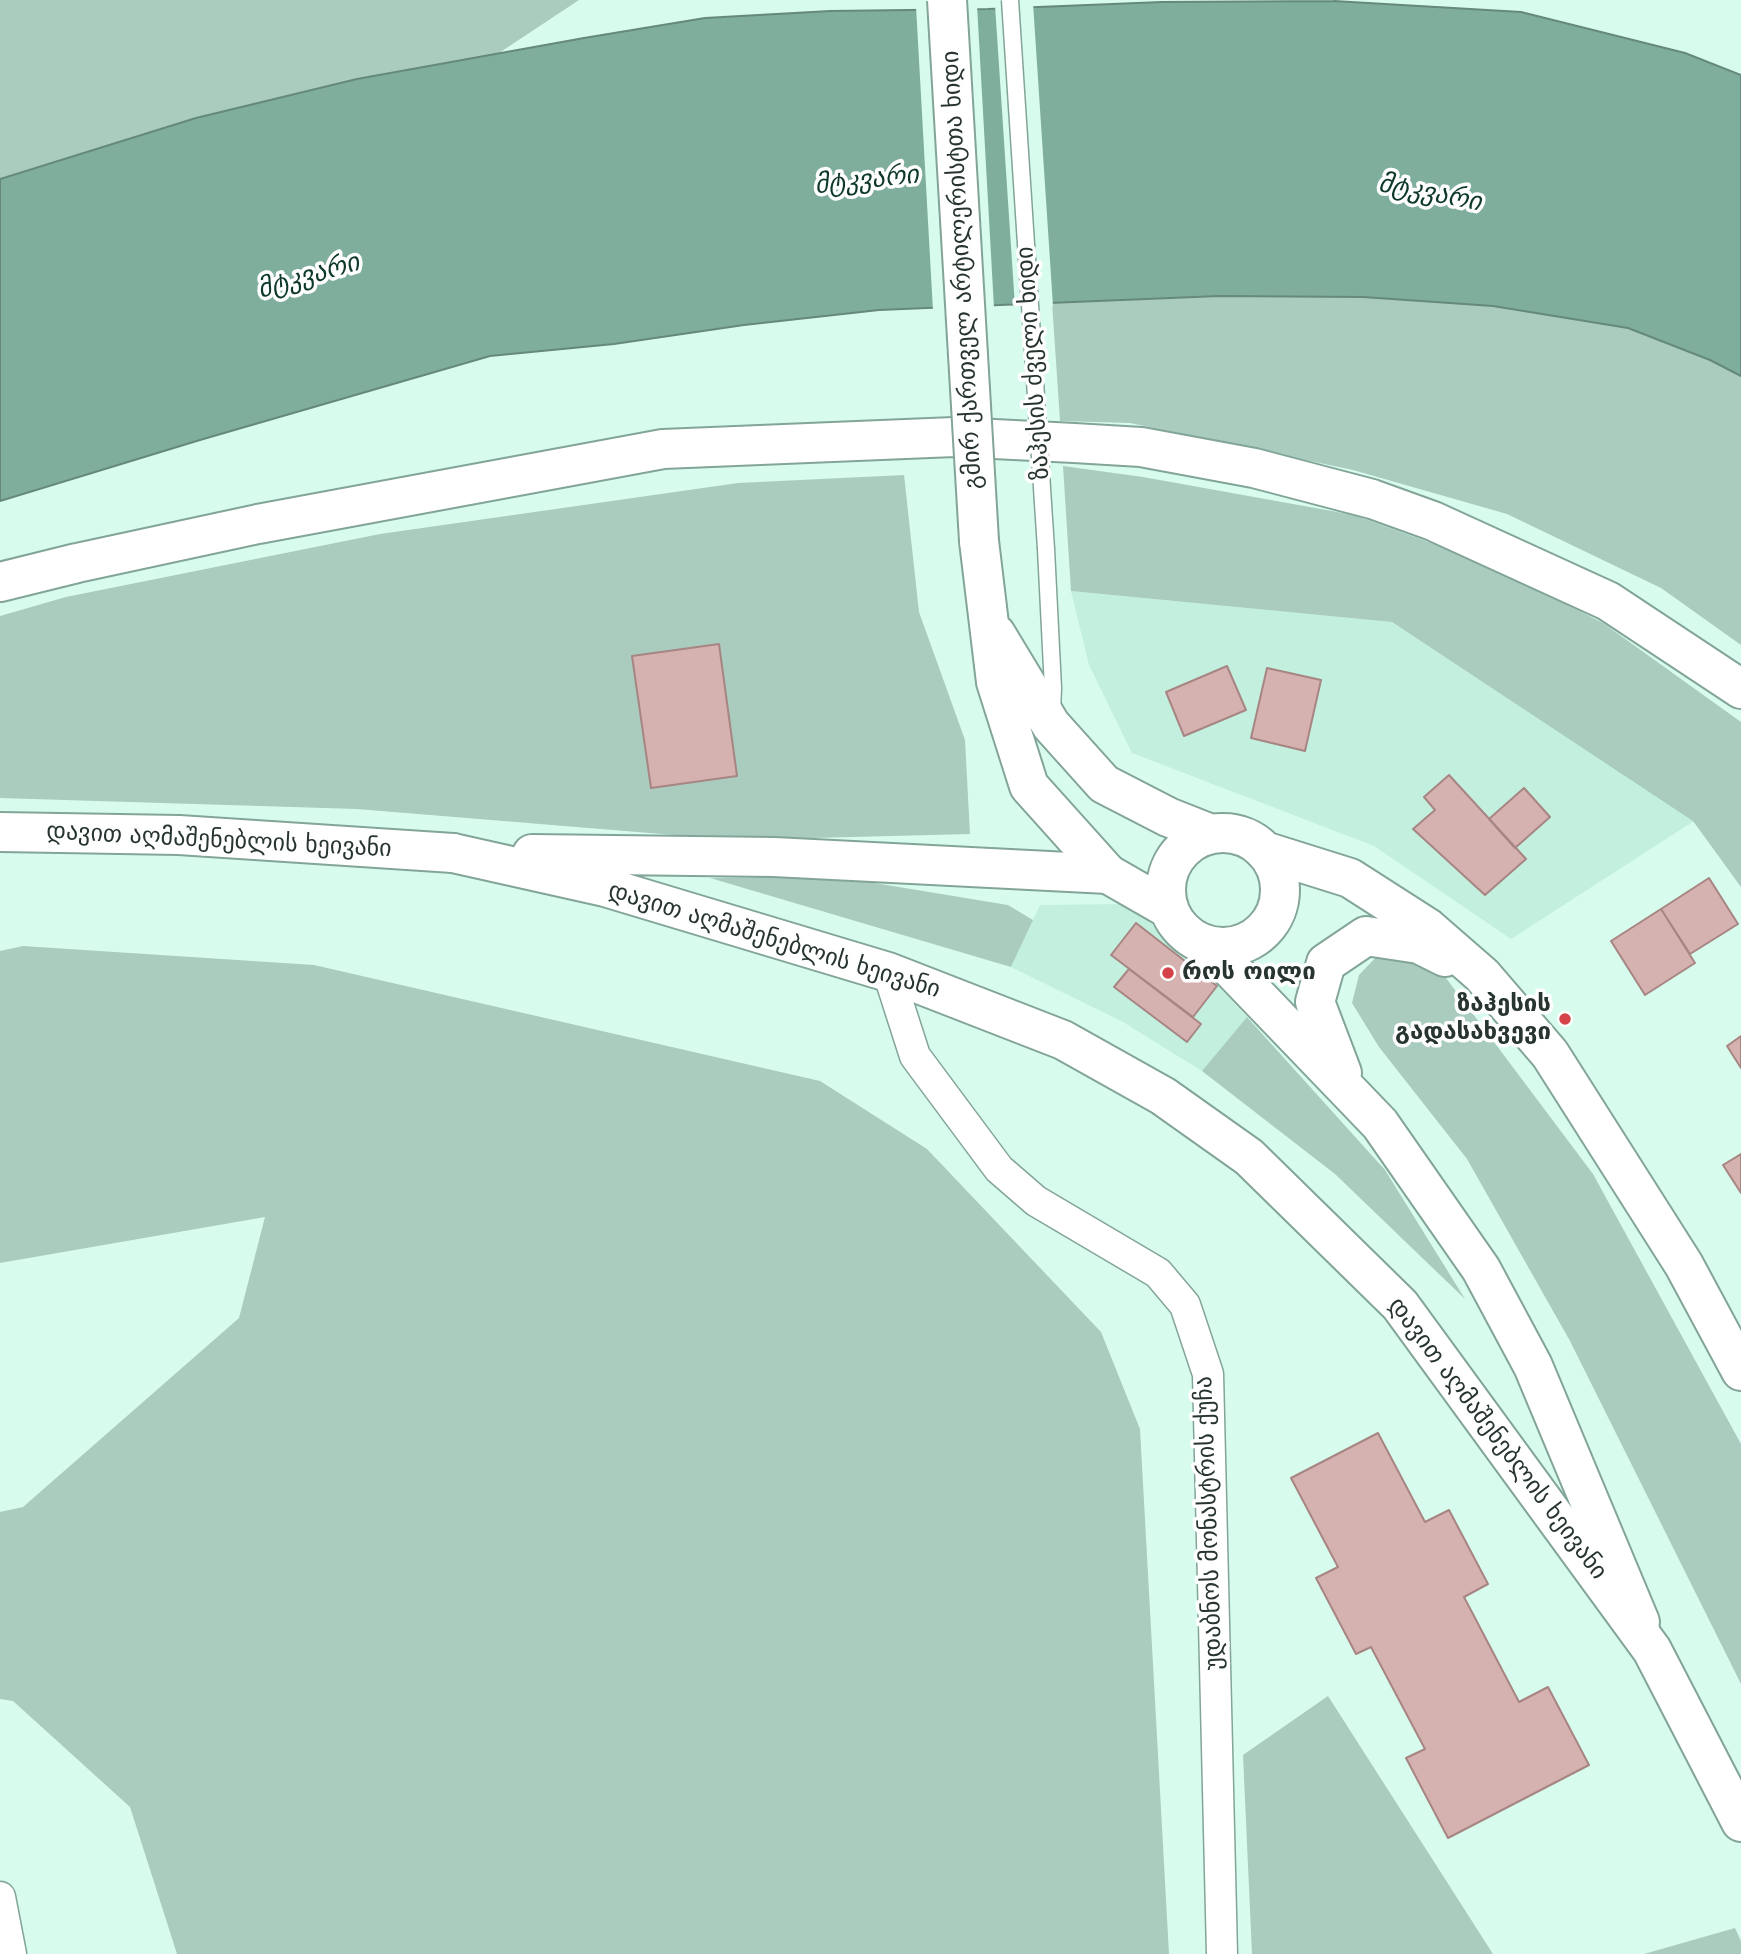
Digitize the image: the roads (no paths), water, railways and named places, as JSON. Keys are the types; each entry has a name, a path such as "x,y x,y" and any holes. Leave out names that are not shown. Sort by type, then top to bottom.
{"main road":[{"name":"გმირ ქართველ არტილერისტთა ხიდი","path":"947,0 979,541 989,624"},
{"path":"0,582 258,524 663,449 954,437 1141,447 1254,468 1372,499 1433,521 1608,601 1741,689"},
{"path":"989,624 1051,725 1104,784 1168,817 1211,834"},
{"path":"989,624 996,682 1029,786 1108,874 1169,909"},
{"name":"დავით აღმაშენებლის ხეივანი","path":"0,832 178,835 453,853 605,887 888,972 1063,1040 1163,1096 1249,1157 1400,1305 1652,1650"},
{"path":"1225,833 1240,835 1264,851 1275,866 1280,884 1279,902 1272,919 1260,933 1244,943 1226,947 1208,945 1184,932 1169,909 1166,894 1167,877 1173,862 1183,849 1195,840 1211,834 1225,833"},
{"path":"1264,851 1350,878 1428,928 1482,975 1549,1054 1684,1265 1741,1371"},
{"path":"453,853 774,857 1108,874"},
{"path":"1348,1088 1315,1002 1326,963 1366,936 1419,944 1482,975"},
{"name":"დავით აღმაშენებლის ხეივანი","path":"1208,945 1380,1124 1481,1269 1533,1366 1652,1650 1741,1822"}],"street":[{"name":"უდაბნოს მონასტრის ქუჩა","path":"888,972 915,1056 999,1169 1036,1201 1158,1272 1185,1305 1208,1374 1223,1954"},
{"path":"0,1897 11,1954"}],"lane":[{"name":"ზაჰესის ძველი ხიდი","path":"1010,0 1046,549 1053,688 1051,725"}],"water":[{"name":"მტკვარი","path":"1334,1 1521,12 1685,53 1741,75 1741,376 1710,360 1628,328 1493,306 1363,297 1219,296 879,310 744,325 614,344 490,356 0,501 0,179 196,118 357,79 705,18 830,11 988,9 1162,2"}],"place":[{"name":"როს ოილი","path":"1168,973"},
{"name":"ზაჰესის გადასახვევი","path":"1565,1019"}]}
